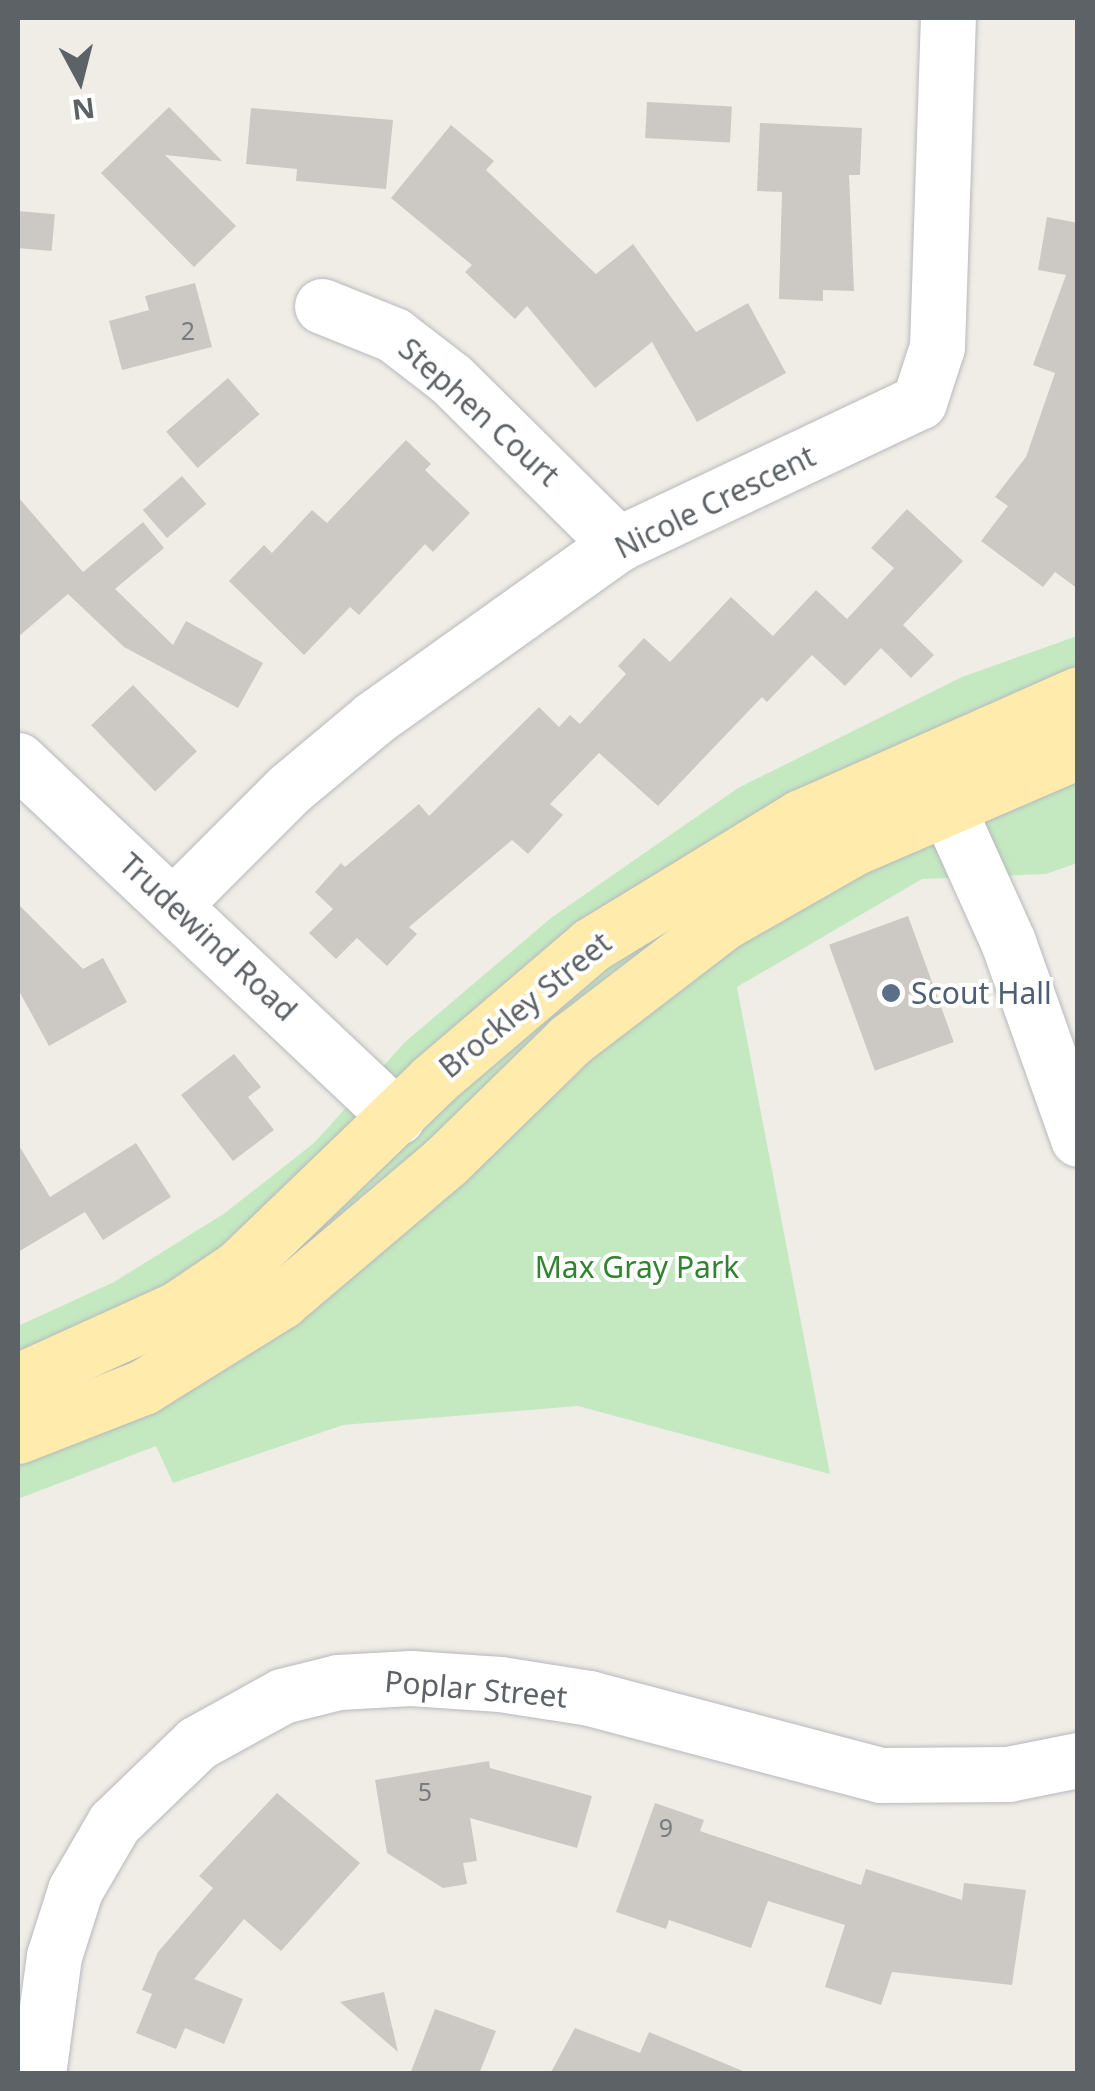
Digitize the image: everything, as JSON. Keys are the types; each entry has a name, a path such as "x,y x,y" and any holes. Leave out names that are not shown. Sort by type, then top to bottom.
{"main road":[{"name":"Brockley Street","path":"18,1381 177,1309 239,1267 397,1117 590,945 800,817 916,762 1078,694"},
{"name":"Brockley Street","path":"18,1436 181,1366 282,1301 446,1161 570,1040 724,922 853,848 1078,751"},
{"path":"916,762 948,808"},
{"path":"397,1117 446,1161"}],"street":[{"name":"Nicole Crescent","path":"175,904 288,788 374,718 618,544 888,420 926,394 938,330 948,18"},
{"name":"Stephen Court","path":"322,306 394,335 451,379 618,544"},
{"name":"Trudewind Road","path":"18,760 397,1117"},
{"path":"948,808 1008,942 1078,1140"},
{"name":"Poplar Street","path":"38,2074 54,1956 75,1890 114,1823 197,1743 282,1696 338,1682 411,1678 500,1684 589,1698 880,1775 992,1775 1078,1760"}],"green space":[{"name":"Max Gray Park","path":"1077,636 1077,863 1046,874 922,879 737,987 830,1474 578,1406 343,1425 173,1483 156,1446 18,1499 18,1326 114,1282 225,1213 314,1143 405,1042 551,918 738,788 962,677"}],"building":[{"path":"647,102 732,106 730,142 645,138"},
{"path":"169,107 222,161 165,155 236,226 194,267 101,173"},
{"path":"251,108 393,120 386,189 296,181 297,169 246,164"},
{"path":"760,123 862,128 860,175 849,175 854,291 823,290 823,301 779,299 782,192 757,191"},
{"path":"451,125 494,161 486,170 596,274 633,244 696,332 748,303 786,373 697,422 652,342 595,388 527,306 515,319 465,272 472,265 391,198"},
{"path":"18,211 55,214 52,251 18,248"},
{"path":"1047,217 1078,223 1078,589 1055,572 1043,587 981,541 1008,506 995,497 1026,457 1055,373 1033,365 1066,275 1038,270"},
{"path":"195,283 212,347 122,370 109,321 149,310 145,296"},
{"path":"228,378 259,414 198,468 166,432"},
{"path":"406,440 431,464 425,470 470,513 433,552 425,544 359,615 350,607 304,655 229,581 264,545 272,553 312,510 327,523"},
{"path":"182,476 206,504 167,538 143,510"},
{"path":"18,497 83,572 143,522 164,548 115,589 173,645 186,621 263,663 238,708 124,647 68,594 18,637"},
{"path":"907,509 963,561 903,625 934,655 911,678 881,648 845,686 812,655 767,702 762,697 658,806 599,753 550,804 563,815 528,854 512,840 409,927 417,934 387,966 357,938 336,959 309,933 333,909 315,892 341,863 345,867 419,804 429,816 539,707 559,727 570,715 580,724 626,674 618,666 644,638 670,662 731,597 773,636 816,590 847,619 894,568 871,548"},
{"path":"133,685 197,751 155,791 91,725"},
{"path":"18,904 83,969 103,958 127,1002 49,1046 18,989"},
{"name":"Scout Hall","path":"908,916 954,1042 875,1071 829,945"},
{"path":"234,1054 261,1087 248,1097 274,1130 233,1161 181,1095"},
{"path":"136,1143 171,1197 103,1240 85,1212 18,1252 18,1144 50,1197"},
{"path":"489,1761 490,1768 592,1796 577,1848 470,1818 477,1861 463,1863 467,1884 443,1888 387,1853 375,1780"},
{"path":"277,1793 360,1863 281,1951 244,1919 194,1979 243,1999 224,2044 185,2028 176,2049 136,2033 152,1994 142,1990 158,1952 213,1888 199,1876"},
{"path":"655,1803 704,1820 700,1831 861,1885 866,1869 962,1900 964,1883 1026,1890 1012,1985 892,1972 881,2005 825,1987 845,1925 768,1901 751,1948 669,1920 666,1929 616,1912"},
{"path":"384,1992 398,2052 340,2002"},
{"path":"435,2009 496,2031 479,2074 410,2074"},
{"path":"575,2028 640,2053 649,2032 750,2074 550,2074"}],"place":[{"name":"Scout Hall","path":"891,993"}]}
